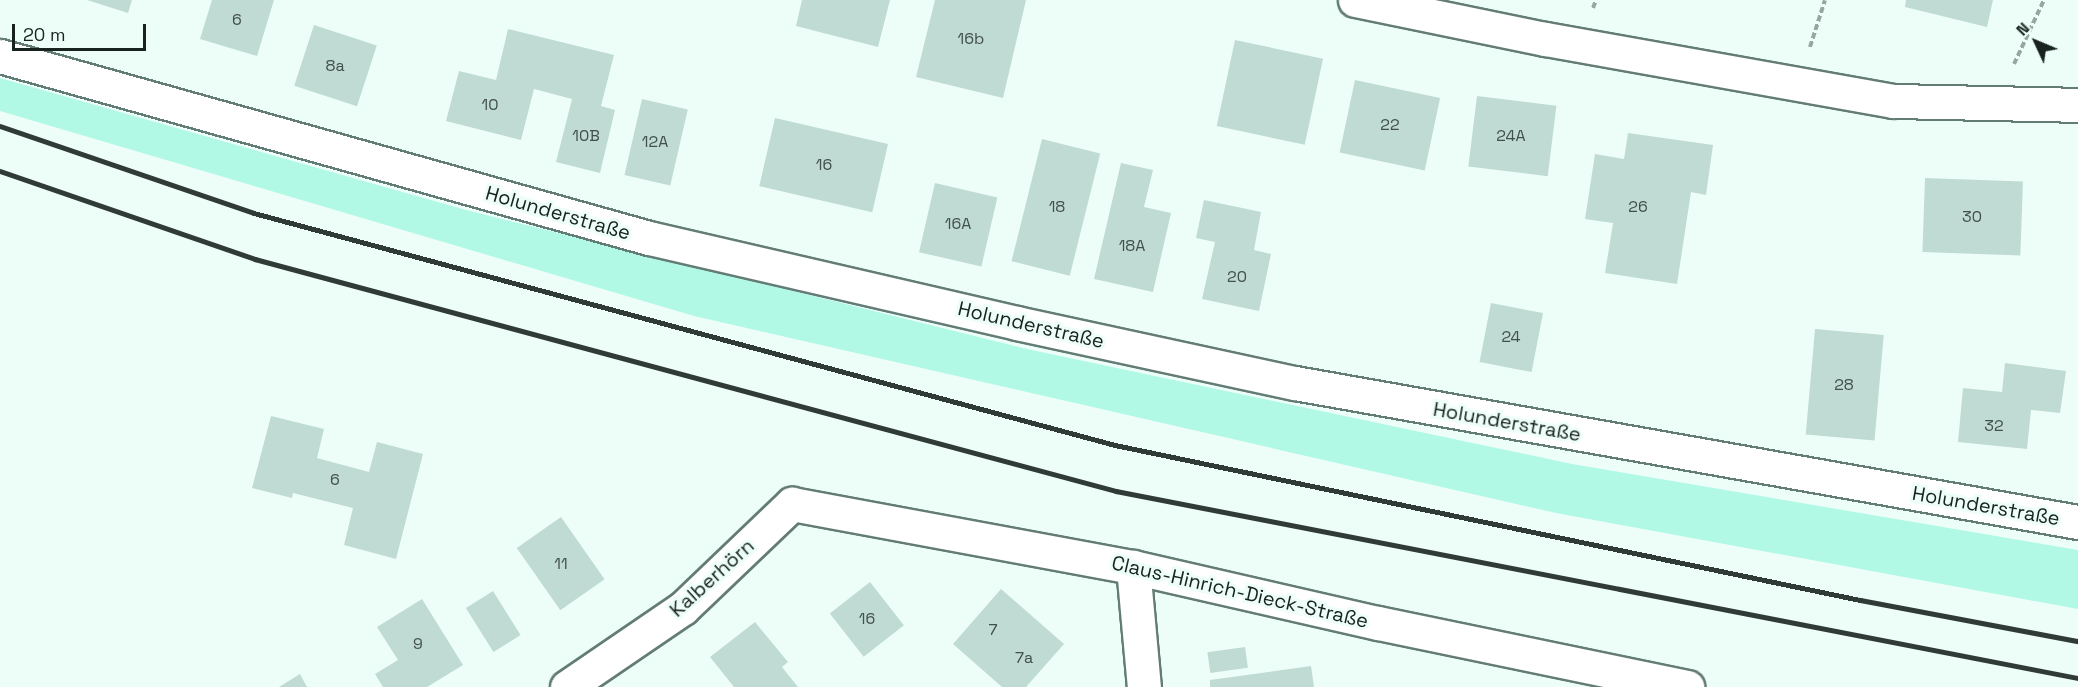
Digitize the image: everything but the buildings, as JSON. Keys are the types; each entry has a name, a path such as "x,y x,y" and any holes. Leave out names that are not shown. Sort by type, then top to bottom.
{"street":[{"path":"1355,0 1545,39 1893,101 2078,105"},
{"name":"Holunderstraße","path":"0,56 649,238 1017,323 1295,383 2078,522"},
{"name":"Claus-Hinrich-Dieck-Straße","path":"792,504 1133,567 1378,623 1687,687"},
{"name":"Kalberhörn","path":"567,687 683,608 792,504"},
{"path":"1133,567 1144,687"}],"path":[{"path":"1799,85 1819,13 1825,0"},
{"path":"1997,104 2032,21 2044,0"}],"green space":[{"path":"0,78 466,210 1027,349 1572,464 2078,550 2078,609 1556,513 694,316 0,111"}],"railway":[{"path":"0,126 254,213 1115,445 1860,600 2078,641"},
{"path":"0,171 255,259 1116,491 2078,678"}]}
